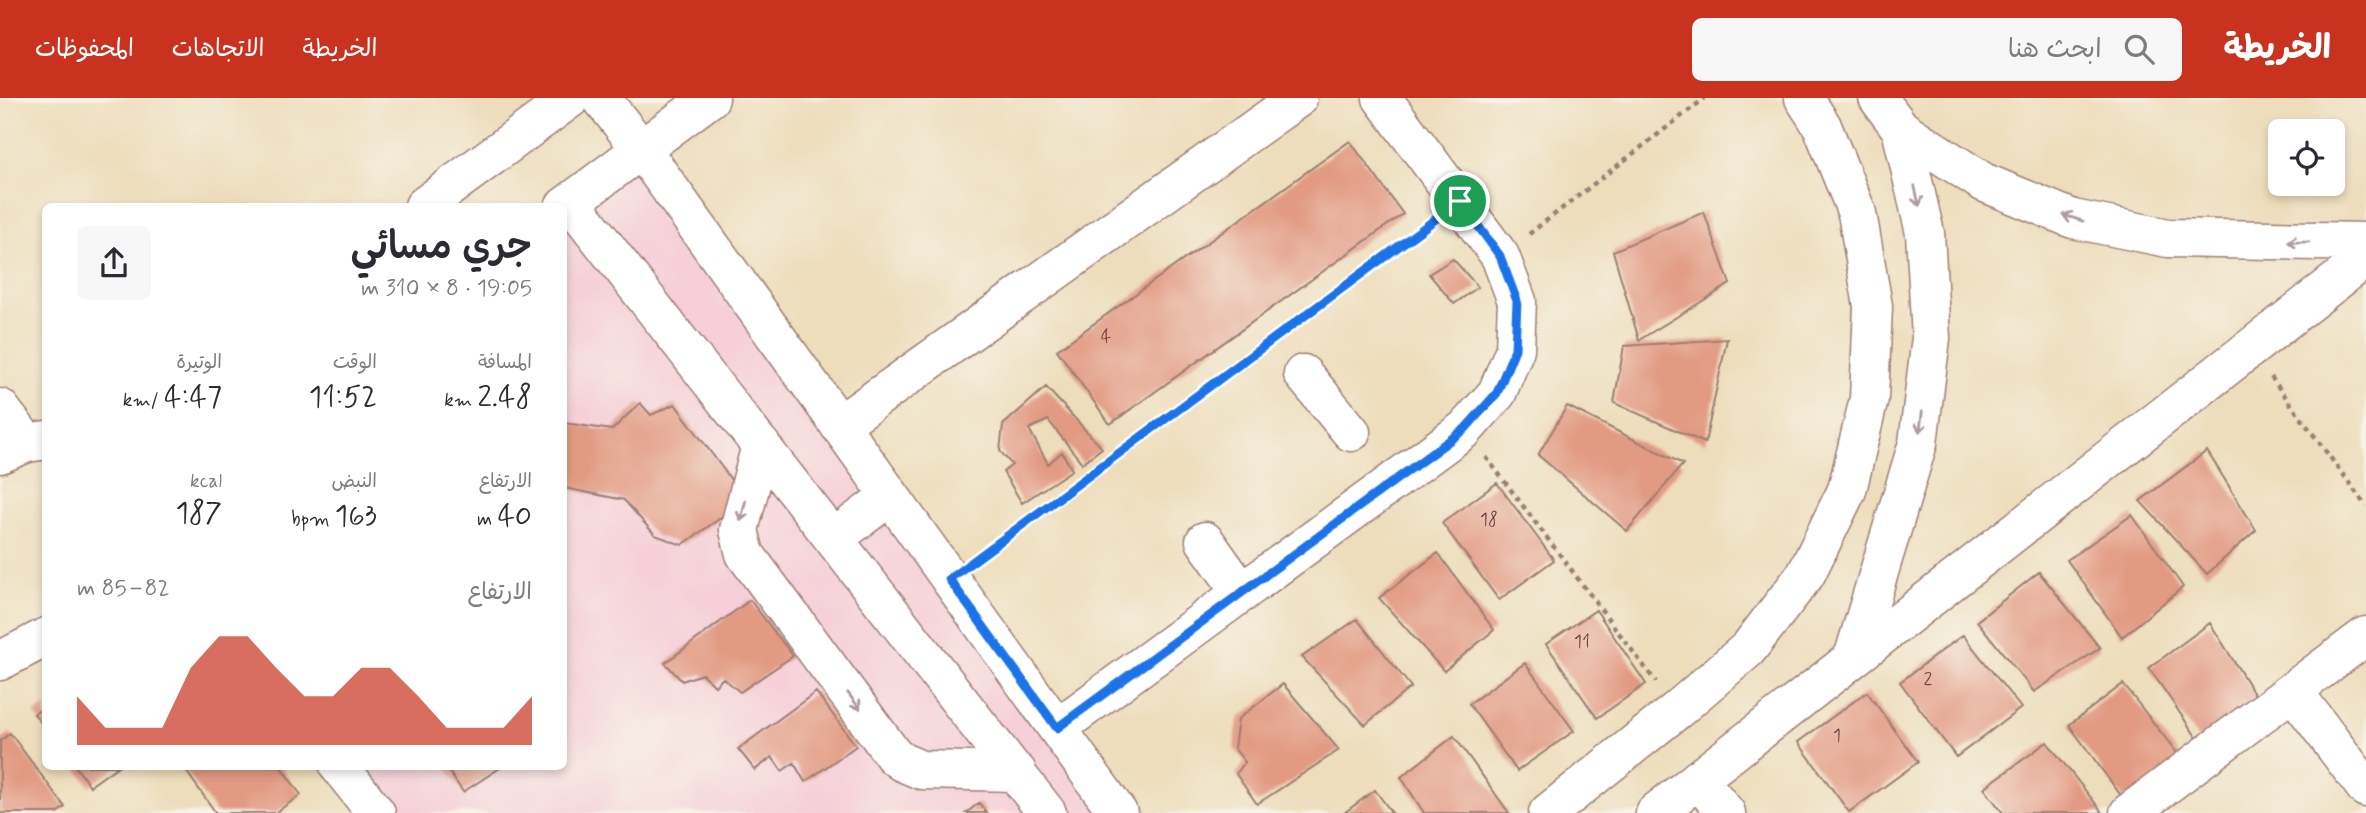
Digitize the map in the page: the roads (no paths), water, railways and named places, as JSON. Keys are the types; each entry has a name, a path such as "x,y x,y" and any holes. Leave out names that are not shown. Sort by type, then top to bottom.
{"street":[{"path":"428,203 571,98"},
{"path":"601,98 642,150 1118,813"},
{"path":"710,98 567,204 761,445 1047,813"},
{"path":"839,425 1298,98"},
{"path":"1057,728 1465,429 1497,393 1515,349 1517,301 1500,256 1382,98"},
{"path":"1548,813 1677,710 1748,649 1806,575 1847,490 1869,400 1873,306 1857,213 1822,126 1804,98"},
{"path":"1878,98 1901,129 1983,182 2073,219 2168,238 2366,242"},
{"path":"1853,658 1918,443 1931,338 1925,233 1901,129"},
{"path":"1655,813 2366,258"},
{"path":"1303,374 1350,432"},
{"path":"0,408 24,445"},
{"path":"761,445 739,530 744,554 894,756 921,770 1017,772"},
{"path":"834,538 890,496"},
{"path":"1205,541 1242,593"},
{"path":"2129,813 2366,636"},
{"path":"0,660 42,639"},
{"path":"2293,691 2366,788"},
{"path":"342,770 376,813"},
{"path":"1698,779 1726,813"}]}
